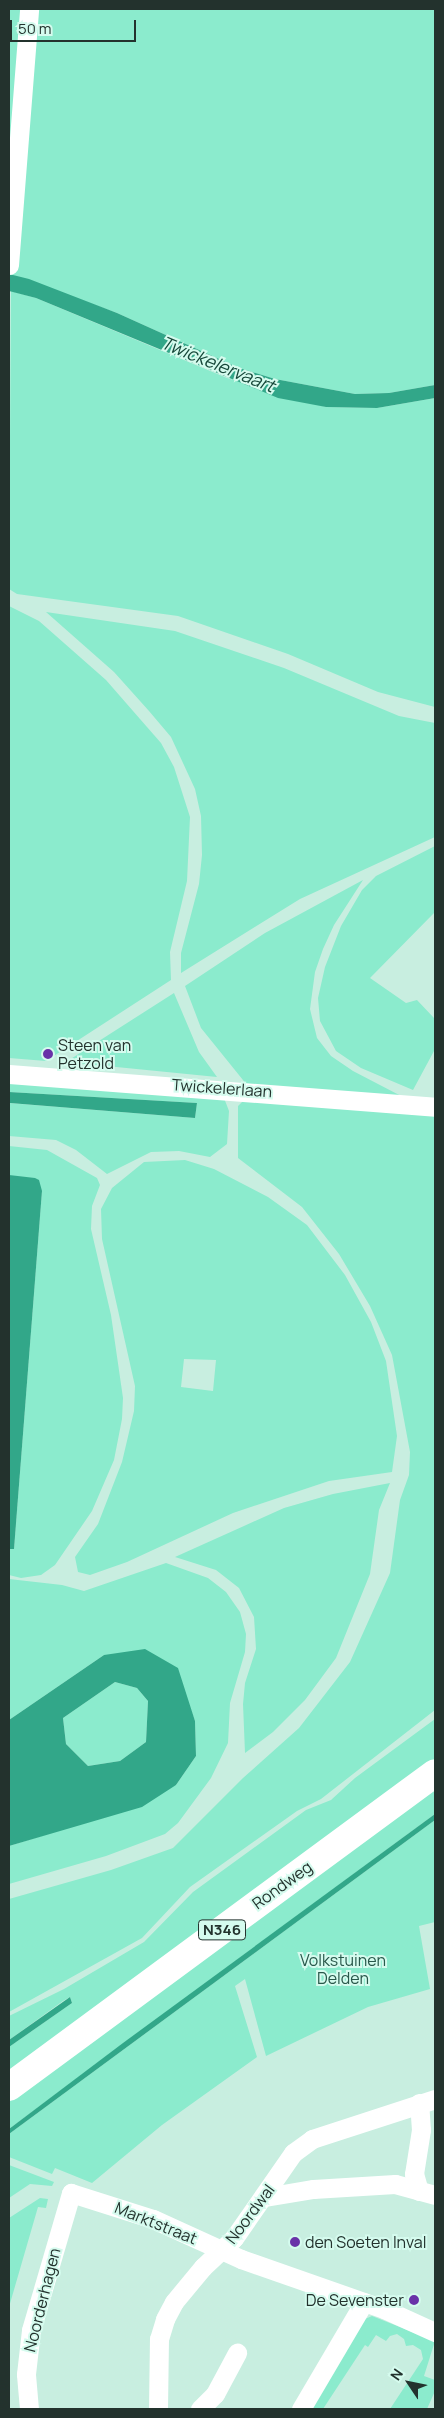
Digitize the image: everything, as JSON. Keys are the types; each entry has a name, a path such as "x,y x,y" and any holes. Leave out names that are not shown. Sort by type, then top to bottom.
{"main road":[{"name":"Rondweg","path":"9,2087 435,1773"}],"street":[{"path":"9,265 29,9"},
{"name":"Twickelerlaan","path":"9,1074 435,1107"},
{"path":"427,2101 414,2174 427,2193"},
{"name":"Noordwal","path":"158,2409 159,2339 164,2319 174,2302 234,2238 265,2197 293,2153 312,2139 427,2101"},
{"path":"265,2197 313,2189 395,2184 427,2193"},
{"name":"Marktstraat","path":"71,2193 153,2219 221,2251 364,2302 435,2332"},
{"name":"Noorderhagen","path":"29,2409 17,2374 71,2193"},
{"path":"301,2409 364,2302"},
{"path":"200,2409 215,2394 237,2353"}],"green space":[{"path":"9,9 22,9 9,184"},
{"path":"34,9 435,9 435,385 389,393 355,394 275,379 239,368 117,313 12,275"},
{"path":"11,291 36,298 227,378 326,407 377,408 435,398 435,707 378,692 288,654 178,616 17,594 9,589"},
{"path":"9,606 39,621 106,680 161,743 174,767 190,817 187,881 170,952 171,980 46,1061 9,1058"},
{"path":"46,612 175,631 284,668 399,716 435,723 435,837 300,899 181,973 181,953 199,884 202,855 201,816 195,789 171,737 114,672"},
{"path":"435,846 435,912 370,978 406,1003 417,1000 434,1018 434,1051 413,1090 361,1068 336,1051 320,1021 318,998 325,967 341,926 362,890 376,876"},
{"path":"363,880 334,925 323,949 315,972 310,1009 317,1038 331,1056 353,1071 403,1097 247,1085 201,1028 185,986 265,933"},
{"path":"174,993 199,1052 217,1077 66,1062"},
{"path":"9,1078 224,1098 229,1111 227,1144 210,1157 179,1151 151,1152 107,1174 76,1150 56,1140 9,1136 9,1103 195,1118 197,1103 9,1092"},
{"path":"245,1099 435,1111 435,1710 321,1799 297,1811 190,1887 142,1938 9,2012 9,1899 111,1870 173,1848 243,1778 299,1728 350,1662 390,1573 400,1500 409,1475 410,1452 392,1355 370,1306 339,1254 302,1207 238,1158 238,1106"},
{"path":"9,1146 47,1150 97,1178 100,1185 92,1206 91,1229 111,1315 123,1398 122,1419 114,1460 92,1511 55,1565 41,1575 21,1578 9,1575 9,1549 14,1549 42,1191 9,1175"},
{"path":"185,1160 214,1169 268,1197 307,1225 345,1275 371,1322 386,1361 397,1436 392,1472 329,1481 233,1513 127,1562 90,1575 78,1572 75,1557 98,1524 122,1462 134,1411 135,1386 102,1239 101,1209 112,1188 144,1162","holes":["184,1359 216,1360 213,1391 181,1387"]},
{"path":"390,1483 379,1510 370,1574 336,1658 305,1700 273,1732 245,1753 243,1704 245,1683 256,1649 254,1617 239,1588 216,1570 175,1557 284,1508 333,1494"},
{"path":"166,1563 208,1578 226,1592 240,1612 246,1634 245,1652 230,1703 228,1743 211,1778 178,1823 165,1834 106,1856 9,1884 9,1846 64,1829 176,1785 196,1756 195,1721 187,1699 104,1655 9,1720 9,1579 62,1585 84,1591"},
{"path":"115,1682 137,1688 148,1701 146,1742 120,1761 88,1766 66,1744 63,1718"},
{"path":"435,1719 435,1760 9,2074 9,2047 72,2003 70,1997 9,2040 9,2016 64,1989 144,1942 193,1892 306,1810 331,1800 355,1778"},
{"path":"435,1789 435,1814 9,2129 9,2102"},
{"name":"Volkstuinen Delden","path":"435,1820 435,1922 419,1926 430,1989 368,2007 266,2056 245,1979 235,1986 257,2057 162,2125 92,2183 55,2168 52,2174 9,2157 9,2134"},
{"path":"9,2165 54,2182 52,2186 30,2184 9,2198"},
{"path":"40,2198 48,2199 46,2208 38,2207 9,2307 9,2218"},
{"path":"372,2316 435,2341 424,2376 435,2380 435,2391 427,2409 390,2409 423,2359 421,2350 413,2345 406,2346 404,2339 397,2334 390,2336 386,2341 376,2335 368,2347 365,2345 323,2409 308,2409 365,2319"}],"water":[{"name":"Twickelervaart","path":"9,274 29,279 117,313 239,368 275,379 355,394 389,393 435,385 435,398 377,408 326,407 278,398 36,298 9,291"},
{"path":"9,1092 197,1103 195,1118 10,1103 9,1110"},
{"path":"9,1175 35,1178 39,1180 42,1191 14,1549 9,1549"},
{"path":"145,1649 178,1668 195,1721 196,1756 176,1785 142,1807 9,1846 9,1720 104,1655","holes":["115,1682 137,1688 148,1701 146,1742 120,1761 88,1766 66,1744 63,1718"]},
{"path":"435,1814 435,1820 9,2134 9,2129 123,2043"},
{"path":"70,1997 72,2003 9,2047 9,2040"}],"place":[{"name":"Steen van Petzold","path":"48,1054"},
{"name":"den Soeten Inval","path":"295,2242"},
{"name":"De Sevenster","path":"414,2300"}]}
